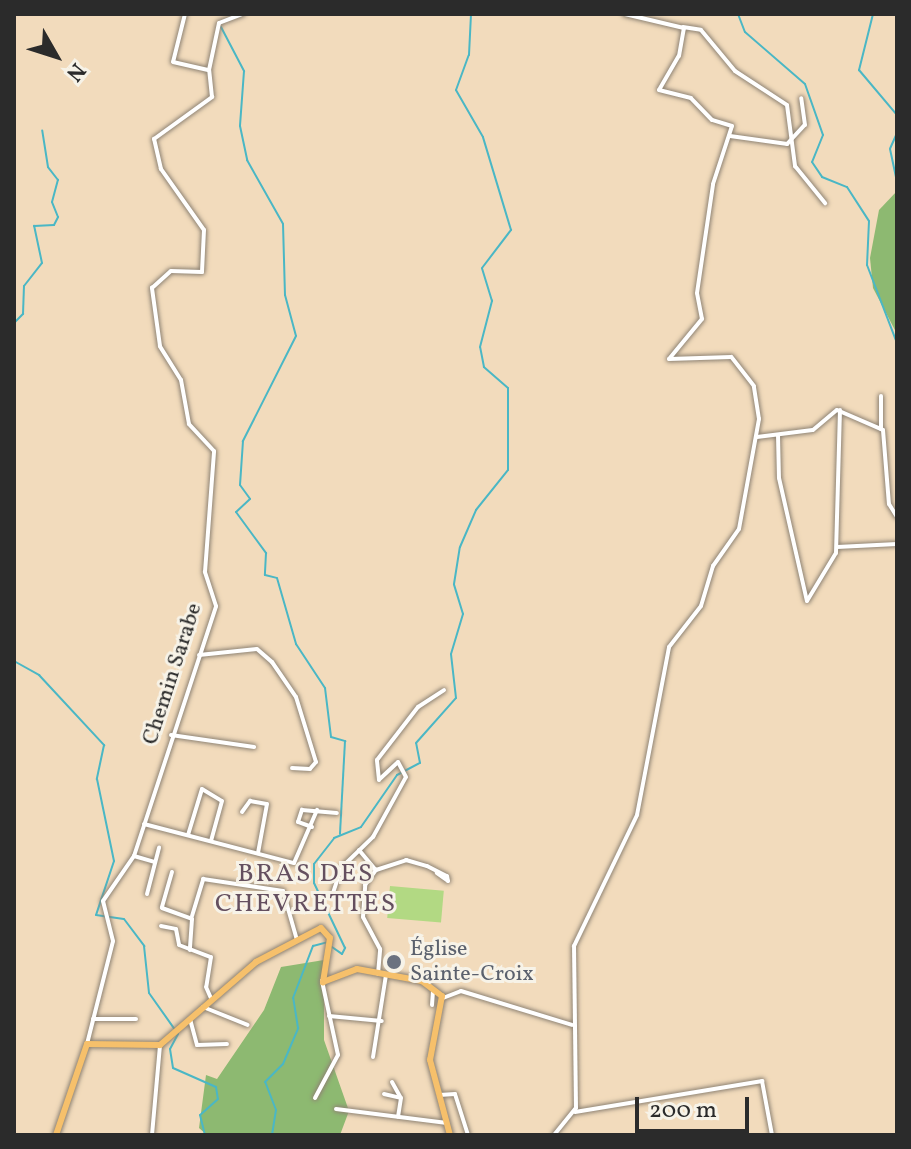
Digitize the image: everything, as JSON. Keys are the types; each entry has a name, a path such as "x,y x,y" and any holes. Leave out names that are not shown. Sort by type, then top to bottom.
{"main road":[{"path":"56,1135 87,1044 160,1045 211,998 297,940 321,928 330,941 321,978 352,969 434,988 443,998 430,1038 439,1095 450,1135"}],"street":[{"path":"185,14 173,62 209,70 219,23 243,14"},
{"path":"625,14 701,30 735,71 787,105 787,144 825,203"},
{"path":"575,1112 572,1025 578,934 637,815 669,647 701,606 713,566 739,529 757,437 754,386 731,357 669,359 702,319 697,293 713,184 730,136 731,124 712,120 691,98 659,90 679,56 683,27"},
{"name":"Chemin Sarabe","path":"87,1044 113,941 103,901 134,856 171,735 216,606 205,572 214,456 189,424 181,380 160,346 152,288 176,270 200,274 205,233 161,169 154,143 212,97 209,70"},
{"path":"787,144 805,125 801,98"},
{"path":"730,136 787,144"},
{"path":"881,396 881,429 897,517"},
{"path":"757,437 813,430 840,410"},
{"path":"778,435 779,478 807,601 837,547 840,410"},
{"path":"840,410 860,426 881,429"},
{"path":"837,547 897,544"},
{"path":"199,655 257,649 272,662 296,697 316,762 310,769 292,768"},
{"path":"333,893 341,868 370,841 407,772 398,762 379,780 377,760 418,707 444,690"},
{"path":"171,735 254,747"},
{"path":"188,835 202,789 222,801 211,841"},
{"path":"242,812 250,801 268,806 258,853"},
{"path":"144,824 294,863 317,810"},
{"path":"312,827 298,823 299,812 317,810 337,813"},
{"path":"147,894 159,848"},
{"path":"359,850 376,870"},
{"path":"134,856 155,862"},
{"path":"373,1057 382,1021 382,974 380,949 361,902 376,870 406,860 437,873"},
{"path":"172,872 162,908 192,919 190,950"},
{"path":"192,916 203,879 289,892 297,940"},
{"path":"161,926 176,929 177,944 211,957 206,990 211,998"},
{"path":"315,1098 338,1061 321,978"},
{"path":"432,1005 434,988"},
{"path":"443,998 461,991 572,1025"},
{"path":"203,1007 248,1025"},
{"path":"329,1016 382,1021"},
{"path":"93,1019 136,1019"},
{"path":"190,1019 197,1045 227,1044"},
{"path":"152,1135 160,1045"},
{"path":"392,1082 401,1098 398,1117"},
{"path":"554,1135 575,1112 746,1083 767,1085 772,1135"},
{"path":"384,1094 401,1098"},
{"path":"439,1095 455,1094 468,1135"},
{"path":"336,1109 447,1123"}],"green space":[{"path":"897,191 897,334 873,288 870,258 879,210"},
{"path":"390,886 444,891 441,923 387,918"},
{"path":"324,960 324,1040 349,1111 340,1135 207,1135 199,1128 206,1075 217,1079 264,1010 281,967"}],"waterway":[{"name":"BRAS DES CHEVRETTES","path":"332,947 342,954 345,948 314,883 314,864 334,838 361,827 397,775 420,763 416,743 456,698 451,654 463,614 454,584 460,547 476,510 508,470 508,388 484,367 480,347 492,301 482,268 511,230 483,137 456,90 469,55 471,14"},
{"path":"738,14 745,32 805,84 823,135 812,162 822,177 847,187 869,221 867,265 897,343"},
{"path":"873,14 859,70 897,115"},
{"path":"221,27 244,71 240,126 247,160 283,224 285,295 296,336 243,441 240,485 250,499 236,512 266,553 265,575 277,578 296,644 325,688 331,737 345,741 340,834"},
{"path":"14,323 23,314 24,286 42,263 34,226 54,225 58,217 52,202 58,180 48,167 42,130"},
{"path":"897,133 890,149 897,182"},
{"path":"14,661 39,675 104,745 97,779 114,861 96,915 124,919 144,946 149,993 178,1034 170,1049 173,1068 216,1087 218,1099 200,1115 205,1135"},
{"name":"BRAS DES CHEVRETTES","path":"272,1135 276,1110 265,1082 283,1064 298,1028 293,998 313,946 328,942"}],"place":[{"name":"Église Sainte-Croix","path":"394,962"}],"district":[{"name":"BRAS DES CHEVRETTES","path":"306,890"}]}
